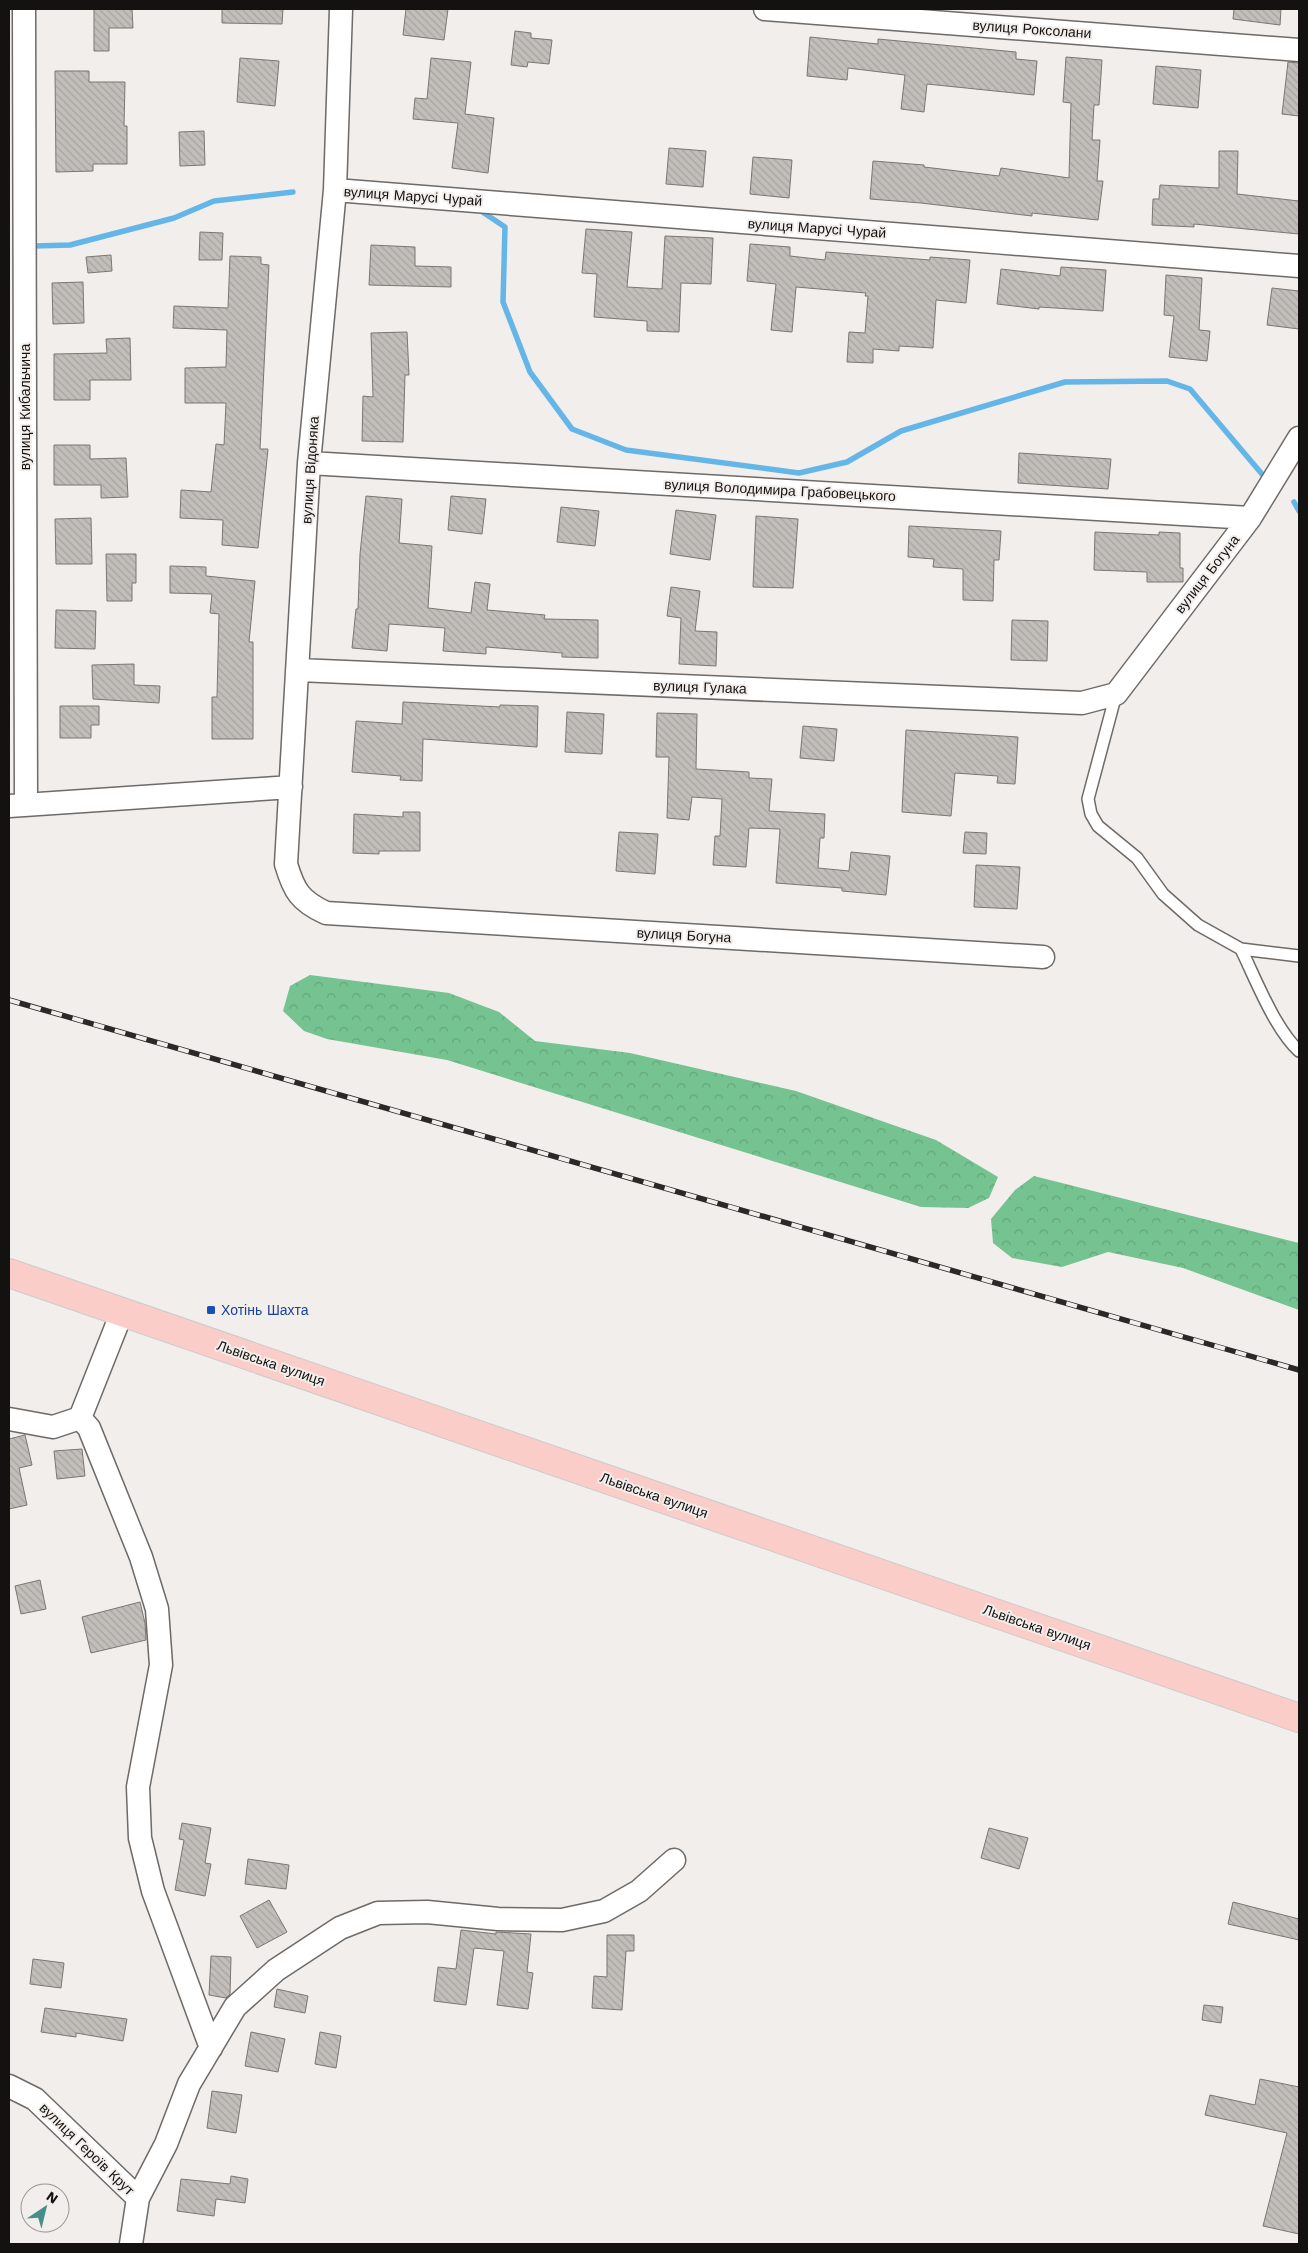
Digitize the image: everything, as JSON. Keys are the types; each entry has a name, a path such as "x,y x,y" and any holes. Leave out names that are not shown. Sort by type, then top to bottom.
{"main road":[{"name":"Львівська вулиця","path":"9,1273 1299,1718"}],"street":[{"name":"вулиця Кибальчича","path":"17,806 24,9"},
{"name":"вулиця Відоняка","path":"326,913 310,906 298,896 291,882 286,864 309,463 335,190 341,9"},
{"name":"вулиця Роксолани","path":"765,9 1299,50"},
{"name":"вулиця Марусі Чурай","path":"335,190 1299,266"},
{"name":"вулиця Богуна","path":"1109,696 1250,518 1299,438"},
{"name":"вулиця Володимира Грабовецького","path":"309,463 1250,518"},
{"name":"вулиця Гулака","path":"298,670 1082,703 1109,696"},
{"path":"17,806 291,787"},
{"name":"вулиця Богуна","path":"326,913 1043,957"},
{"path":"9,1419 53,1427 80,1418 122,1312"},
{"path":"80,1418 89,1428 141,1557 157,1609 161,1665 138,1787 140,1838 153,1891 211,2048"},
{"path":"131,2244 138,2198 166,2144 189,2084 235,2007 276,1970 340,1928 378,1913 427,1912 498,1919 562,1920 604,1911 639,1890 674,1860"},
{"name":"вулиця Героїв Крут","path":"9,2086 35,2099 138,2198"}],"lane":[{"path":"1109,696 1088,799 1091,814 1098,826 1137,858 1163,894 1198,924 1241,949 1299,956"},
{"path":"1241,949 1280,1026 1299,1051"}],"green space":[{"path":"310,975 449,993 499,1012 535,1041 630,1053 796,1091 936,1140 998,1177 989,1198 968,1208 921,1207 447,1060 327,1039 304,1031 283,1011 290,986"},
{"path":"1034,1176 1299,1243 1299,1310 1183,1268 1108,1252 1062,1267 1012,1258 993,1243 991,1219 1015,1190"}],"building":[{"path":"94,9 132,9 133,28 109,28 109,51 94,51"},
{"path":"222,9 283,9 282,24 222,23"},
{"path":"406,9 448,9 444,40 403,35"},
{"path":"1234,9 1281,9 1280,25 1233,19"},
{"path":"515,31 531,33 531,38 552,40 549,64 528,62 527,67 511,65"},
{"path":"810,37 878,44 878,39 1016,52 1016,59 1037,61 1034,95 927,84 924,112 901,109 905,75 848,68 847,80 807,76"},
{"path":"1066,57 1102,60 1099,105 1094,105 1092,140 1100,140 1097,181 1103,181 1098,220 1032,213 1032,216 870,199 873,161 924,165 924,167 999,176 1001,168 1069,178 1071,103 1063,102"},
{"path":"240,58 279,61 275,106 237,102"},
{"path":"431,58 471,62 465,114 494,118 488,173 452,168 458,123 413,119 415,98 427,99"},
{"path":"1288,62 1299,63 1299,116 1282,114"},
{"path":"1156,66 1201,70 1198,108 1153,104"},
{"path":"55,71 89,71 89,82 125,82 124,126 127,126 127,164 93,164 93,171 56,172"},
{"path":"204,131 205,165 180,166 179,132"},
{"path":"669,148 706,151 703,187 666,184"},
{"path":"1219,151 1238,151 1237,194 1299,201 1299,234 1194,224 1194,227 1152,225 1153,199 1159,199 1160,185 1219,188"},
{"path":"753,157 792,160 789,198 750,194"},
{"path":"586,229 632,232 627,287 662,289 665,236 713,238 711,284 681,283 679,332 647,331 647,321 594,317 597,274 582,273"},
{"path":"200,232 223,233 222,260 199,260"},
{"path":"750,244 790,247 790,256 825,260 826,252 930,260 930,257 970,260 966,303 936,300 933,348 899,346 899,351 873,349 873,363 847,362 849,332 865,333 868,296 865,296 866,293 796,287 792,332 771,330 776,284 747,281"},
{"path":"371,245 415,247 415,266 451,267 451,287 369,285"},
{"path":"111,255 112,271 88,273 86,257"},
{"path":"230,256 261,257 261,264 269,265 260,449 268,449 258,548 222,545 223,520 180,518 181,490 211,492 216,444 224,445 226,403 185,403 185,368 226,367 227,330 173,328 174,306 228,308"},
{"path":"1061,267 1106,270 1103,311 1039,307 1039,309 997,304 1001,269 1060,276"},
{"path":"1166,275 1202,278 1199,330 1210,331 1207,361 1169,357 1174,316 1164,315"},
{"path":"83,282 84,323 53,324 52,283"},
{"path":"1272,288 1299,291 1299,329 1267,325"},
{"path":"407,332 409,375 405,375 403,442 362,441 363,396 373,397 371,333"},
{"path":"130,338 131,380 90,380 90,400 54,400 54,354 107,353 106,339"},
{"path":"54,445 90,445 90,459 126,458 128,497 101,498 101,485 54,485"},
{"path":"1019,453 1111,459 1108,489 1018,483"},
{"path":"366,496 402,499 399,543 432,546 428,608 471,613 475,582 490,584 487,610 545,615 544,619 598,620 598,658 562,657 562,653 486,647 486,654 443,651 445,628 389,624 387,651 352,648 356,609 358,609 360,554"},
{"path":"451,496 486,499 482,534 448,530"},
{"path":"561,507 599,511 595,546 557,542"},
{"path":"676,510 716,515 710,560 670,554"},
{"path":"756,516 798,519 793,588 753,587"},
{"path":"91,518 92,564 56,564 55,519"},
{"path":"909,526 1001,531 999,560 994,560 993,601 963,600 963,569 933,567 934,559 908,557"},
{"path":"1095,532 1159,535 1159,532 1180,533 1180,568 1183,568 1183,582 1147,582 1147,572 1094,570"},
{"path":"106,554 136,554 136,583 132,583 132,601 107,601"},
{"path":"170,566 206,567 206,576 255,581 249,642 253,642 253,739 212,739 212,697 217,697 219,614 210,613 212,594 170,593"},
{"path":"671,587 700,591 695,631 717,632 716,666 679,664 681,618 667,616"},
{"path":"56,610 96,611 95,649 55,648"},
{"path":"1012,620 1048,621 1047,661 1011,660"},
{"path":"134,664 134,685 160,686 159,703 93,699 92,665"},
{"path":"403,702 500,707 500,705 538,706 537,747 423,739 422,781 400,780 401,776 352,772 356,721 402,724"},
{"path":"60,706 99,706 99,725 91,725 91,738 60,738"},
{"path":"567,712 604,714 602,754 565,752"},
{"path":"657,713 697,714 696,769 749,772 749,778 772,779 769,811 825,814 824,838 820,838 818,868 849,871 851,852 890,856 886,895 842,891 842,888 776,883 780,829 749,828 746,867 713,865 715,836 720,836 722,799 692,797 689,820 667,818 669,757 656,757"},
{"path":"803,726 837,729 834,761 800,758"},
{"path":"906,730 1018,737 1015,784 997,783 998,776 955,773 951,816 902,812"},
{"path":"403,812 420,812 420,851 379,851 379,854 353,853 354,814 403,817"},
{"path":"619,832 658,834 655,874 616,871"},
{"path":"965,832 987,833 986,854 963,853"},
{"path":"976,865 1020,867 1017,909 974,907"},
{"path":"25,1435 32,1465 19,1468 27,1505 9,1509 9,1439"},
{"path":"82,1449 85,1476 57,1479 54,1451"},
{"path":"40,1580 46,1609 21,1614 15,1586"},
{"path":"140,1602 145,1623 146,1640 91,1653 82,1617"},
{"path":"182,1823 211,1828 205,1863 211,1864 205,1896 175,1890 184,1840 179,1839"},
{"path":"989,1828 1028,1838 1019,1869 981,1858"},
{"path":"248,1859 289,1865 286,1889 245,1884"},
{"path":"269,1900 287,1932 257,1948 240,1916"},
{"path":"1233,1902 1299,1919 1299,1940 1228,1924"},
{"path":"461,1930 496,1934 496,1932 531,1934 527,1972 533,1973 528,2009 497,2005 504,1951 474,1948 466,2005 434,2001 438,1967 456,1969"},
{"path":"607,1935 634,1935 634,1951 626,1951 622,2010 592,2008 594,1976 607,1977"},
{"path":"211,1956 231,1957 230,1994 226,1998 209,1995"},
{"path":"33,1959 64,1963 61,1988 30,1984"},
{"path":"277,1989 308,1996 305,2013 274,2007"},
{"path":"1204,2005 1223,2007 1221,2023 1202,2020"},
{"path":"45,2008 127,2019 123,2041 76,2033 76,2037 41,2032"},
{"path":"251,2032 285,2039 278,2072 245,2066"},
{"path":"320,2032 341,2036 336,2068 315,2064"},
{"path":"1260,2079 1299,2087 1299,2234 1263,2226 1287,2133 1205,2115 1210,2095 1255,2105"},
{"path":"212,2091 242,2095 236,2133 207,2128"},
{"path":"231,2176 248,2179 245,2203 216,2199 214,2216 177,2211 181,2179 230,2184"}],"waterway":[{"path":"34,246 70,245 174,218 214,201 293,192"},
{"path":"481,211 505,227 503,302 530,372 572,429 626,450 799,473 847,462 901,431 1065,382 1167,381 1190,389 1267,480"},
{"path":"1294,502 1299,511"}],"railway":[{"path":"9,1000 1299,1370"}],"place":[{"name":"Хотінь Шахта","path":"211,1310"}]}
